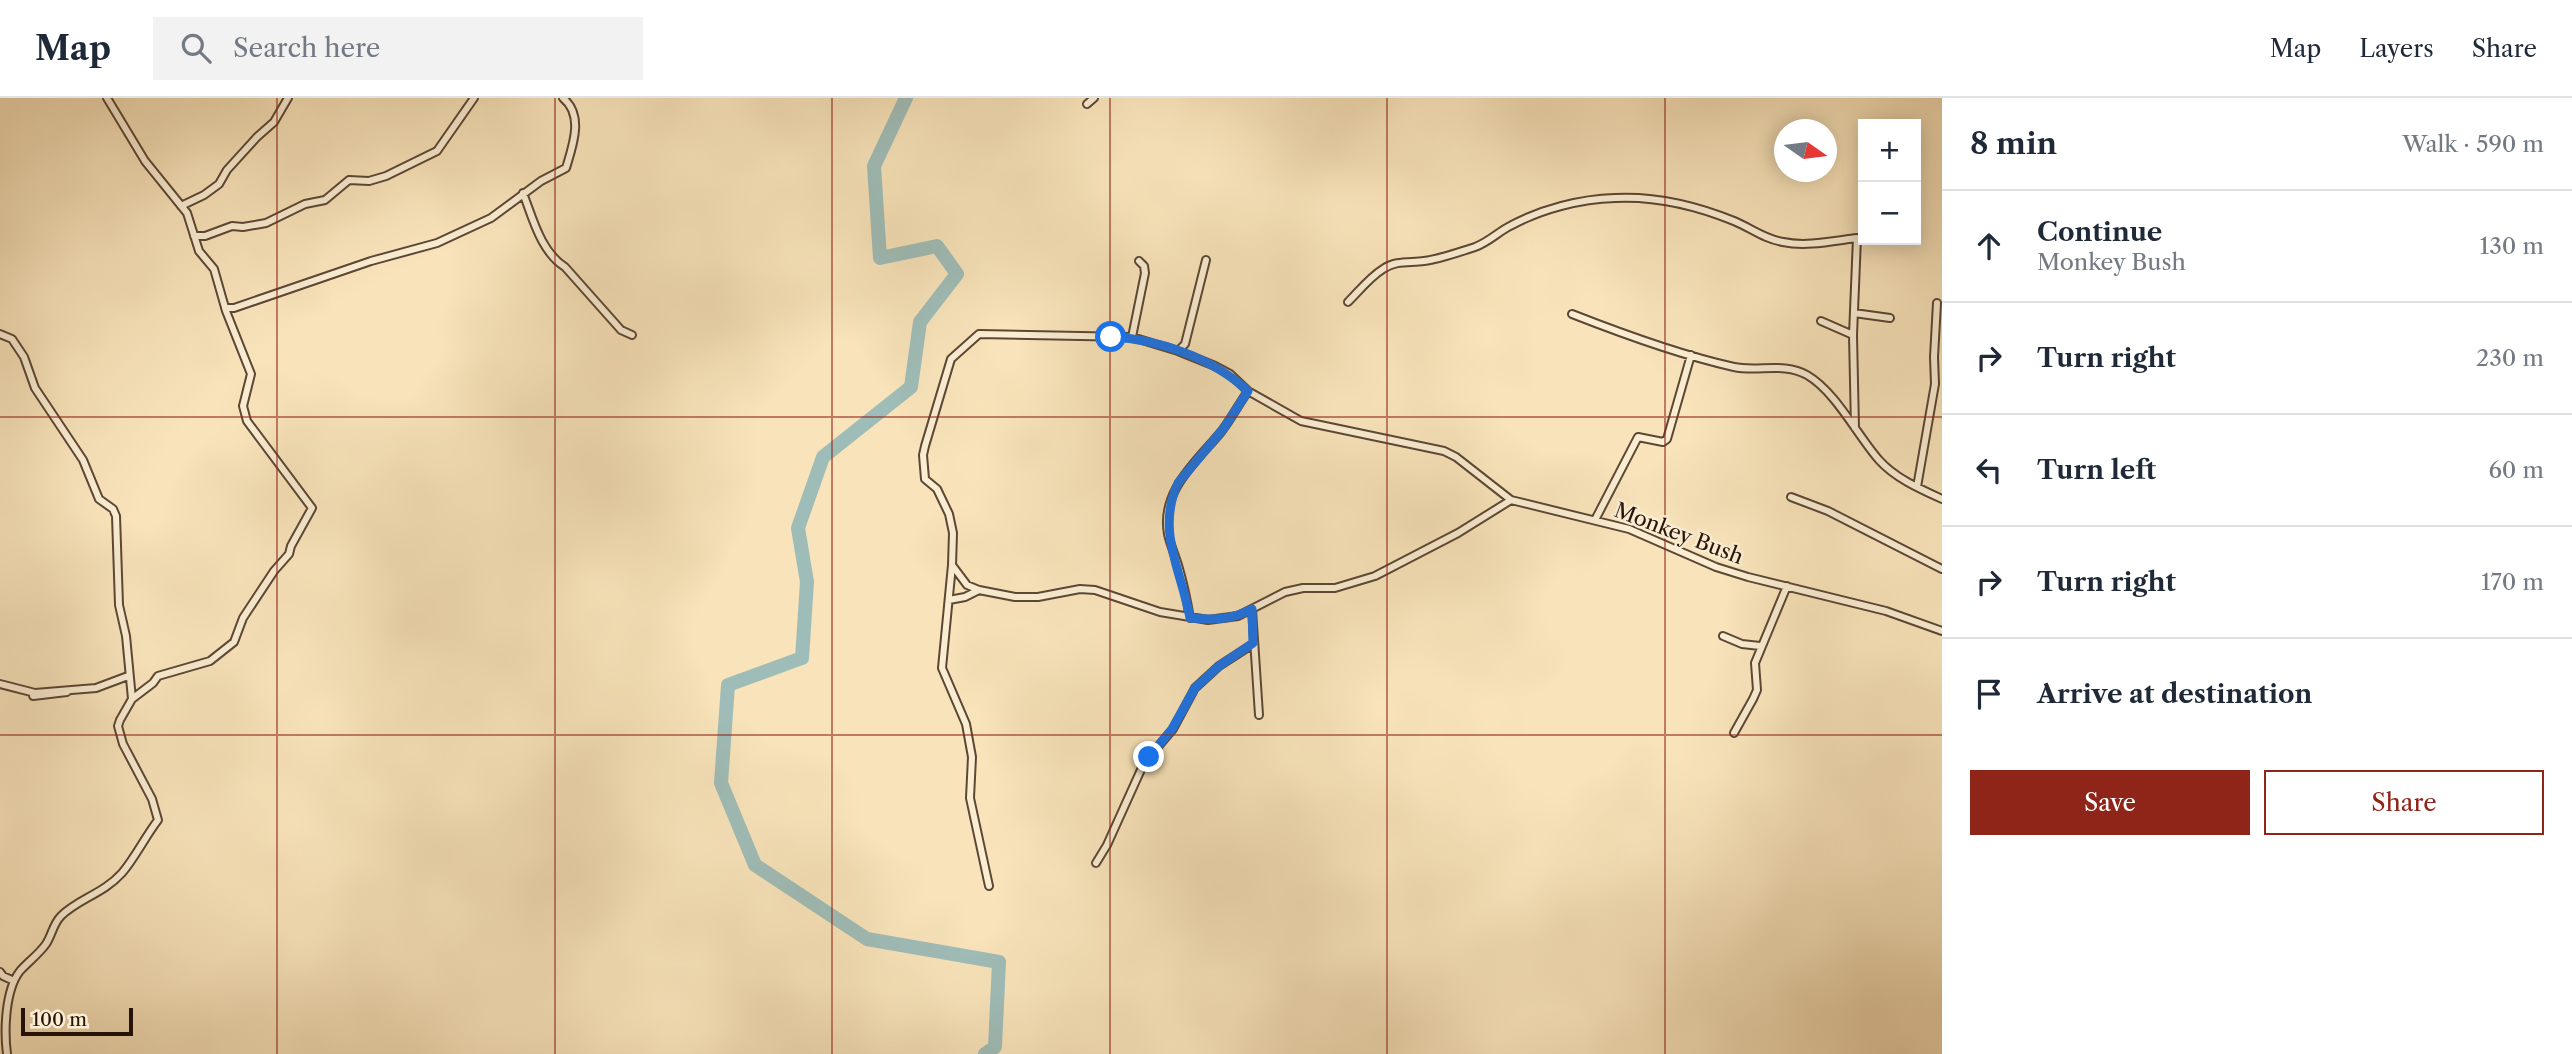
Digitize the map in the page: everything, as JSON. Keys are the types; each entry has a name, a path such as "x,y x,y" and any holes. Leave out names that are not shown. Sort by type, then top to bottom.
{"street":[{"path":"7,1054 7,1016 14,981 47,943 61,916 103,891 122,873 158,820 152,799 123,744 118,726 132,699 158,676 210,661 234,642 243,618 274,571 286,560 312,508 260,442 247,421 243,406 251,374 225,308 214,269 199,251 191,220 145,161 107,98"},
{"path":"181,206 219,184 227,170 274,122 288,98"},
{"path":"194,236 205,236 232,226 267,223 305,204 325,200 349,180 369,181 386,176 437,151 474,98"},
{"path":"225,308 234,308 371,261 437,243 491,218 523,193 566,168 576,118 570,104 563,98"},
{"path":"1087,104 1094,98"},
{"path":"523,193 545,246 556,262 565,267 621,330 632,335"},
{"path":"1348,302 1375,275 1390,265 1424,261 1469,249 1484,244 1510,226 1565,206 1612,198 1646,198 1692,207 1736,222 1761,237 1785,243 1820,243 1857,238 1853,335 1855,428"},
{"path":"1178,351 1185,344 1206,260"},
{"path":"1132,337 1144,273 1144,266 1139,261"},
{"path":"1917,486 1935,384 1937,303"},
{"path":"1854,313 1890,318"},
{"path":"1572,314 1641,340 1732,366 1782,367 1809,376 1880,461 1896,475 1942,499"},
{"path":"1821,321 1853,335"},
{"path":"0,334 12,339 24,357 35,388 83,460 99,499 113,509 116,516 119,605 126,636 132,699"},
{"name":"Monkey Bush","path":"952,565 952,523 937,489 925,479 923,455 951,359 979,334 1132,337 1178,351 1230,374 1248,391 1281,412 1313,426 1444,451 1456,457 1511,500 1595,520 1651,537 1716,567 1748,578 1885,611 1941,630"},
{"path":"1595,520 1638,437 1663,442 1667,439 1691,355"},
{"path":"1190,618 1186,594 1168,535 1168,518 1174,493 1178,483 1224,428 1248,391"},
{"path":"1791,497 1828,511 1942,569"},
{"path":"952,565 967,585 979,590 1015,597 1038,597 1080,589 1095,590 1160,612 1190,618 1223,619 1238,616 1285,592 1303,588 1335,588 1375,576 1458,533 1511,500"},
{"path":"952,565 942,668 966,724 972,757 970,798 989,886"},
{"path":"1734,733 1757,690 1755,663 1787,586"},
{"path":"949,600 979,590"},
{"path":"1252,609 1259,715"},
{"path":"1941,630 1942,621"},
{"path":"1723,636 1742,644 1760,646"},
{"path":"1096,863 1111,837 1144,763 1172,729 1195,688 1219,666 1253,643"},
{"path":"0,684 29,693 62,689 69,691 108,685 128,676"},
{"path":"0,972 14,981"}],"waterway":[{"path":"906,98 874,166 880,258 937,246 957,274 920,322 911,387 823,457 798,528 807,582 802,658 728,685 721,783 755,865 867,939 999,962 995,1047 985,1054"}],"route":[{"path":"1111,337 1132,337 1178,351 1230,374 1248,391 1224,428 1178,483 1168,518 1168,535 1186,594 1190,618 1223,619 1252,609 1253,643 1219,666 1195,688 1172,729 1149,757"}]}
